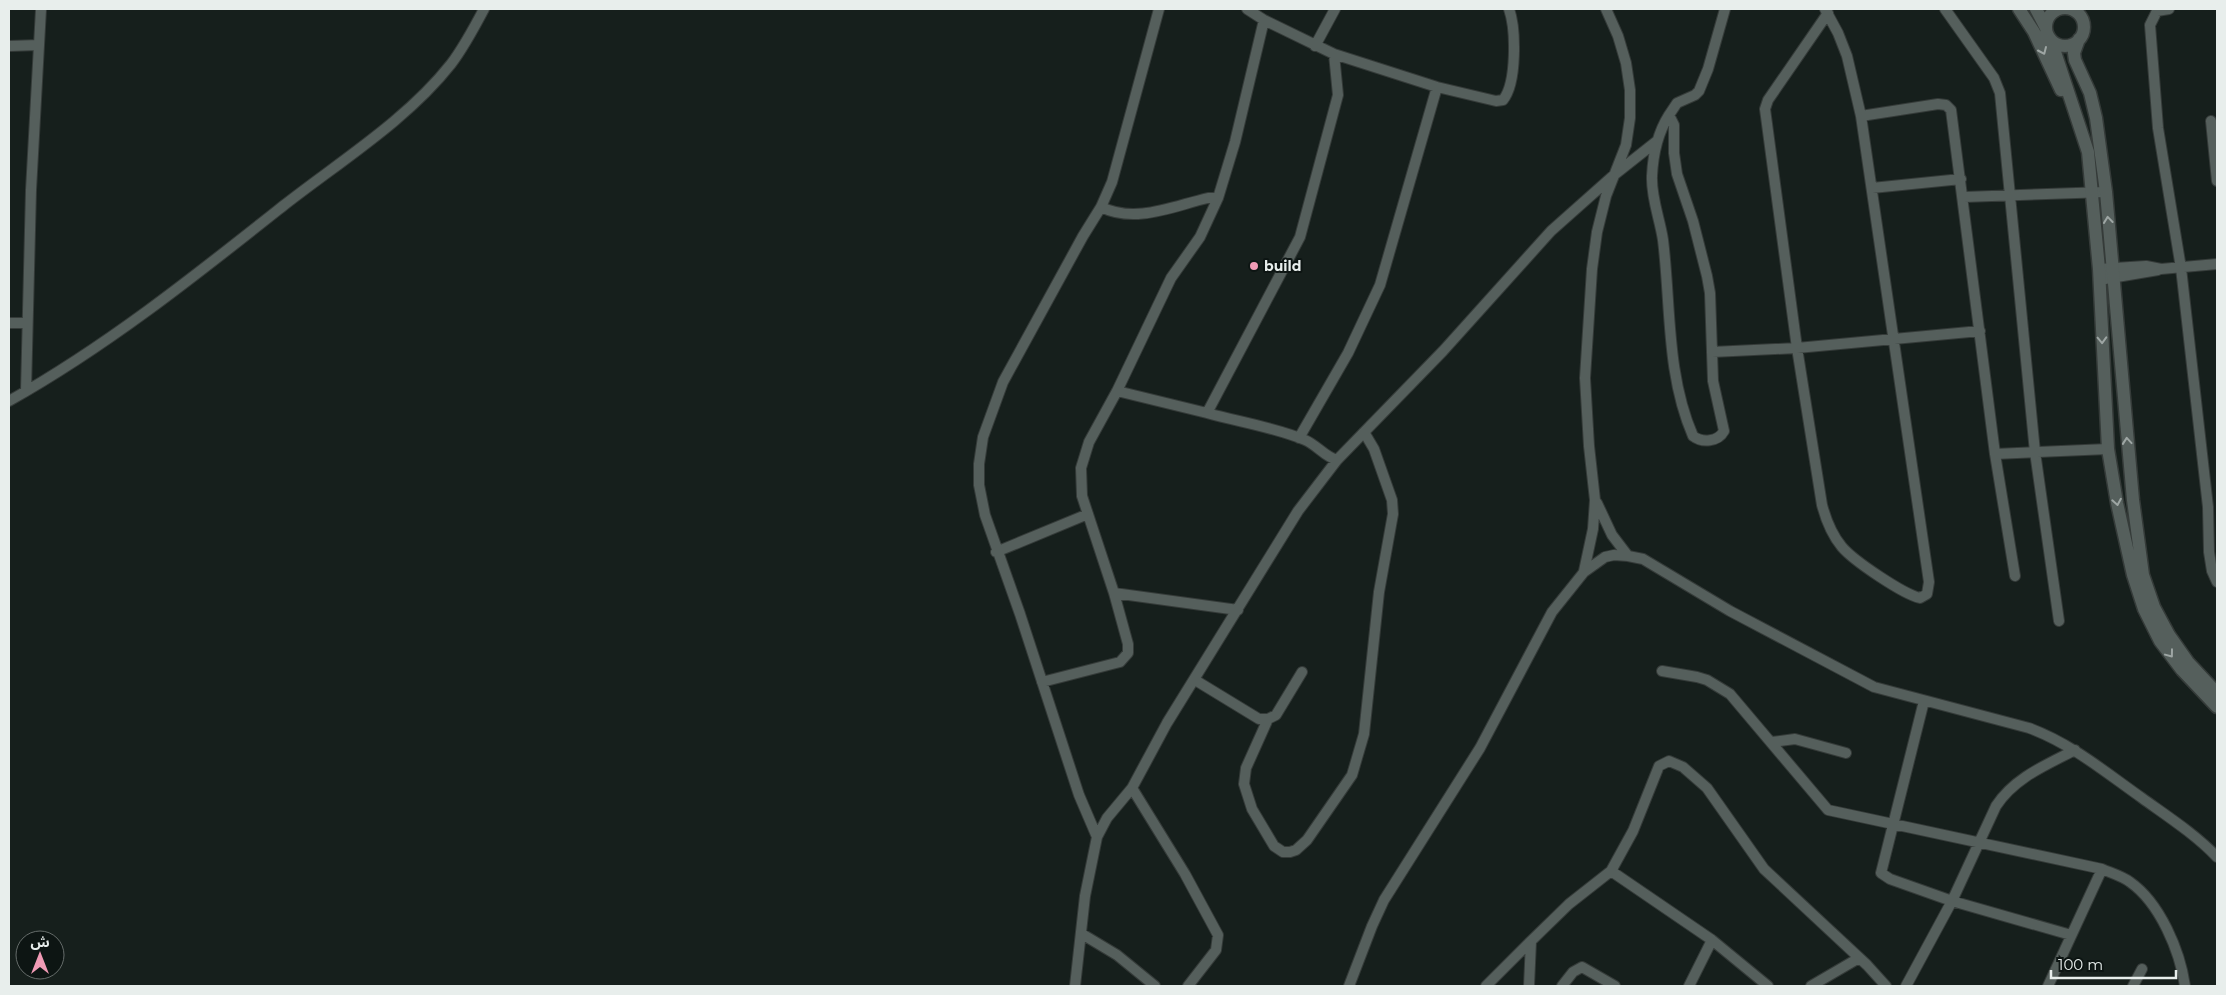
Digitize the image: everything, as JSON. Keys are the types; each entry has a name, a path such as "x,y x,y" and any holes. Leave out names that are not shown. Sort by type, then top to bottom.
{"street":[{"path":"26,391 26,323 42,9"},
{"path":"9,401 55,374 157,303 236,244 413,103 452,62 466,43 484,9"},
{"path":"1097,837 1079,795 1020,614 996,552 985,515 979,464 983,437 1003,382 1083,236 1101,208 1117,167 1159,9"},
{"path":"1247,9 1264,20 1334,54 1437,87 1487,100 1503,100 1508,92 1512,78 1512,30 1509,9"},
{"path":"1315,46 1335,9"},
{"path":"1584,572 1592,536 1596,500 1586,412 1588,306 1597,232 1606,196 1626,145 1630,118 1630,90 1626,63 1618,36 1606,9"},
{"path":"1669,115 1674,125 1674,153 1677,174 1693,221 1710,293 1713,381 1724,431 1719,438 1703,440 1695,438 1691,432 1674,370 1663,239 1652,185 1657,141 1669,115 1677,103 1695,95 1699,91 1708,69 1725,9"},
{"path":"1945,9 1994,78 2000,93 2035,452 2059,620"},
{"path":"2019,9 2034,32 2088,152"},
{"path":"2036,9 2048,34 2088,152 2099,274 2108,449 2125,542 2144,609 2160,640 2182,670 2217,707"},
{"path":"2079,40 2068,46 2056,44 2048,34 2049,18 2052,10 2069,9 2079,16 2083,28 2079,40 2074,53 2075,60 2090,93 2096,118 2106,192 2133,500 2143,575 2154,607 2169,635 2188,662 2217,693"},
{"path":"2168,9 2157,11 2150,25 2158,128 2181,268 2213,506 2209,552 2212,571 2217,582"},
{"path":"1826,11 1847,56 1861,116 1929,582 1926,594 1920,598 1891,583 1843,548 1830,528 1822,505 1797,348 1765,109 1768,100 1826,11"},
{"path":"1042,682 1108,666 1123,659 1128,652 1128,644 1114,593 1093,533 1080,485 1080,468 1089,442 1117,391 1131,357 1170,278 1200,237 1218,198 1237,132 1264,20"},
{"path":"9,46 39,45"},
{"path":"1207,414 1300,237 1338,95 1334,54"},
{"path":"1299,438 1348,353 1380,285 1437,87"},
{"path":"1861,116 1938,104 1946,105 1951,110 1964,197 1995,454 2015,576"},
{"path":"2211,121 2217,181"},
{"path":"1075,986 1085,896 1097,837 1107,818 1132,788 1167,723 1298,511 1337,460 1459,334 1544,238 1614,175 1657,141"},
{"path":"1872,188 1961,178"},
{"path":"1964,197 2106,192"},
{"path":"1101,208 1116,213 1141,214 1208,198 1218,198"},
{"path":"2099,274 2114,273 2146,266 2161,269 2217,264"},
{"path":"9,323 26,323"},
{"path":"1712,352 1797,348 1980,331"},
{"path":"1117,391 1299,438 1312,444 1331,459 1337,460"},
{"path":"1268,719 1246,768 1244,784 1252,809 1274,846 1283,852 1290,852 1296,850 1308,840 1352,775 1364,734 1379,592 1394,514 1390,493 1374,449 1364,432"},
{"path":"1995,454 2108,449"},
{"path":"1596,500 1605,524 1628,556"},
{"path":"996,552 1088,514"},
{"path":"1349,986 1384,900 1480,748 1552,612 1584,572 1605,557 1614,555 1643,559 1730,611 1858,680 1894,694 2029,728 2052,736 2076,750 2176,822 2217,857"},
{"path":"1114,593 1238,610"},
{"path":"1662,671 1697,676 1719,686 1730,694 1828,810 2102,869 2129,881 2144,894 2160,916 2172,942 2185,986"},
{"path":"1195,680 1259,719 1268,719 1276,716 1302,672"},
{"path":"1924,701 1881,873 1952,901 2071,934"},
{"path":"1772,742 1795,739 1846,753"},
{"path":"1906,986 1952,901 1996,806 2012,785 2076,750"},
{"path":"1486,986 1569,904 1612,871 1632,832 1659,766 1664,762 1676,763 1707,788 1764,869 1859,958 1886,986"},
{"path":"1132,788 1185,874 1218,933 1216,950 1188,986"},
{"path":"2048,986 2102,869"},
{"path":"1612,871 1712,940 1768,986"},
{"path":"1082,934 1118,955 1155,986"},
{"path":"1690,986 1712,940"},
{"path":"1529,986 1531,941"},
{"path":"1811,986 1859,958"},
{"path":"1562,986 1573,972 1582,967 1615,986"},
{"path":"2133,986 2142,969"}],"place":[{"name":"build","path":"1254,266"}]}
